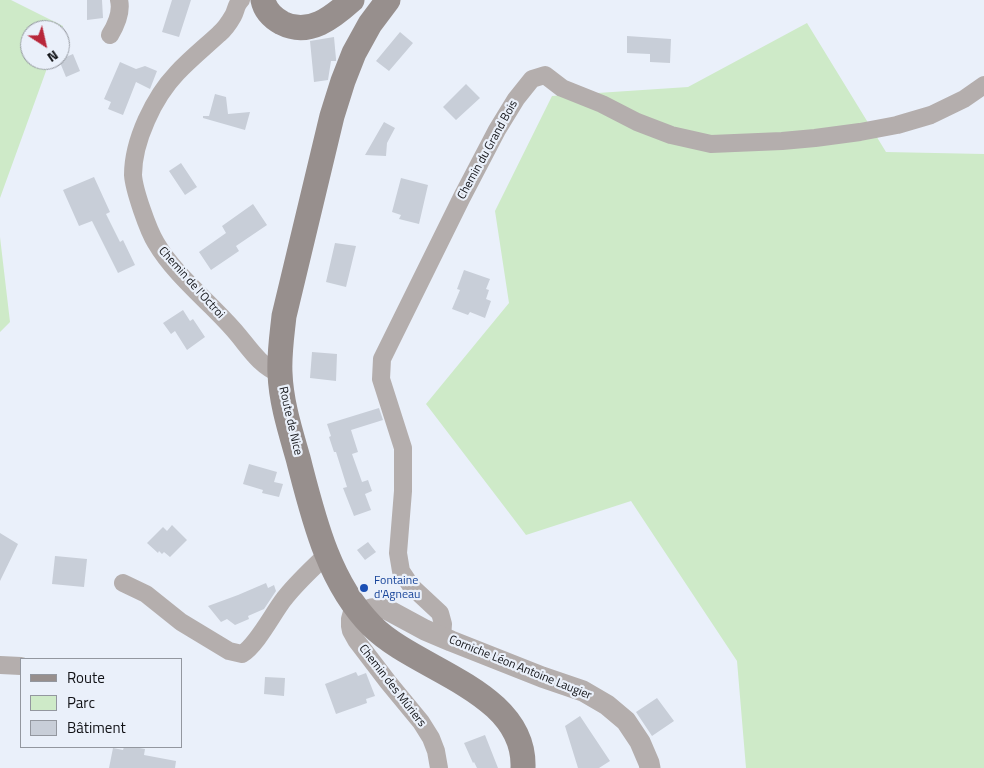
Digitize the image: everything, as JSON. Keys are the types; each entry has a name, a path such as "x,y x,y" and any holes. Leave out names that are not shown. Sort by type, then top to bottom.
{"main road":[{"path":"244,1 264,4 272,17 288,26 310,28 333,17 352,0"},
{"name":"Route de Nice","path":"388,0 370,24 354,53 332,116 284,316 280,346 283,404 327,554 340,581 359,610 373,627 389,640 481,695 504,716 516,734 521,746 523,768"}],"street":[{"path":"110,34 116,25 120,5 119,0"},
{"name":"Chemin de l'Octroi","path":"244,1 225,28 176,74 150,111 136,155 133,176 148,226 160,249 183,278 230,326 261,362 280,374"},
{"name":"Chemin du Grand Bois","path":"442,637 443,624 440,613 411,586 402,571 398,553 403,448 381,379 382,359 496,130 516,99 532,79 545,75 562,88 602,104 638,122 671,135 712,144 807,138 860,132 898,125 931,115 964,99 984,84"},
{"path":"123,583 146,594 181,622 229,651 242,654 254,642 284,598 327,554"},
{"name":"Corniche Léon Antoine Laugier","path":"359,610 381,608 388,610 425,630 451,641 583,691 607,705 626,722 640,742 650,768"},
{"name":"Chemin des Mûriers","path":"359,610 350,619 351,631 356,640 421,722 431,738 439,768"},
{"path":"0,665 20,666"}],"green space":[{"path":"0,0 11,0 51,20 20,20 20,70 46,70 0,198"},
{"path":"807,23 886,152 984,154 984,768 746,768 737,661 631,501 526,535 426,404 509,303 495,211 552,96 688,87"},
{"path":"0,237 10,322 0,332"}],"building":[{"path":"87,0 102,0 103,18 87,20"},
{"path":"172,0 191,0 179,37 162,32"},
{"path":"400,32 413,43 389,71 376,61"},
{"path":"627,36 671,39 670,63 650,62 650,54 627,53"},
{"path":"334,37 336,61 331,61 328,80 314,82 310,41"},
{"path":"73,54 80,71 66,77 63,70 70,70 70,55"},
{"path":"120,62 136,69 145,66 157,71 150,89 136,82 123,115 108,109 111,102 104,99"},
{"path":"466,84 480,98 456,120 443,107"},
{"path":"215,94 226,97 228,114 250,112 245,130 203,118 203,116 209,116"},
{"path":"384,122 395,128 387,143 386,156 365,155"},
{"path":"181,163 197,187 185,195 169,171"},
{"path":"94,177 110,212 106,214 120,242 123,240 135,265 118,273 92,221 79,226 63,190"},
{"path":"401,178 428,185 419,224 399,219 401,215 392,212"},
{"path":"253,204 267,225 236,246 239,251 211,270 199,252 226,233 222,226"},
{"path":"335,243 356,246 346,287 326,282"},
{"path":"464,270 490,279 486,289 489,290 486,299 491,301 485,318 470,312 468,315 452,309 460,290 457,289"},
{"path":"183,310 190,321 193,319 205,337 187,350 175,331 171,334 163,323"},
{"path":"312,352 337,354 336,381 310,378"},
{"path":"379,408 383,420 351,430 358,452 352,454 362,482 368,480 372,491 365,494 371,510 354,516 343,488 347,487 336,452 334,452 329,437 331,436 327,424"},
{"path":"249,464 277,472 274,482 283,484 279,497 262,493 263,490 243,484"},
{"path":"172,525 187,540 170,557 164,552 162,554 159,551 158,553 147,543 163,527 167,531"},
{"path":"0,533 18,544 0,581"},
{"path":"368,542 376,552 365,560 357,550"},
{"path":"55,556 87,559 84,587 52,584"},
{"path":"266,583 268,588 274,585 276,591 264,609 248,616 249,619 235,625 227,619 221,622 208,606 238,595"},
{"path":"356,672 358,676 366,673 375,696 366,699 367,703 336,714 325,684"},
{"path":"265,677 285,678 284,696 264,694"},
{"path":"657,698 674,721 652,736 636,712"},
{"path":"580,716 610,761 599,768 578,768 565,726"},
{"path":"485,735 498,768 477,768 464,743"},
{"path":"113,748 123,750 124,748 145,749 144,755 176,761 175,768 109,768"}],"place":[{"name":"Fontaine d'Agneau","path":"364,588"}]}
